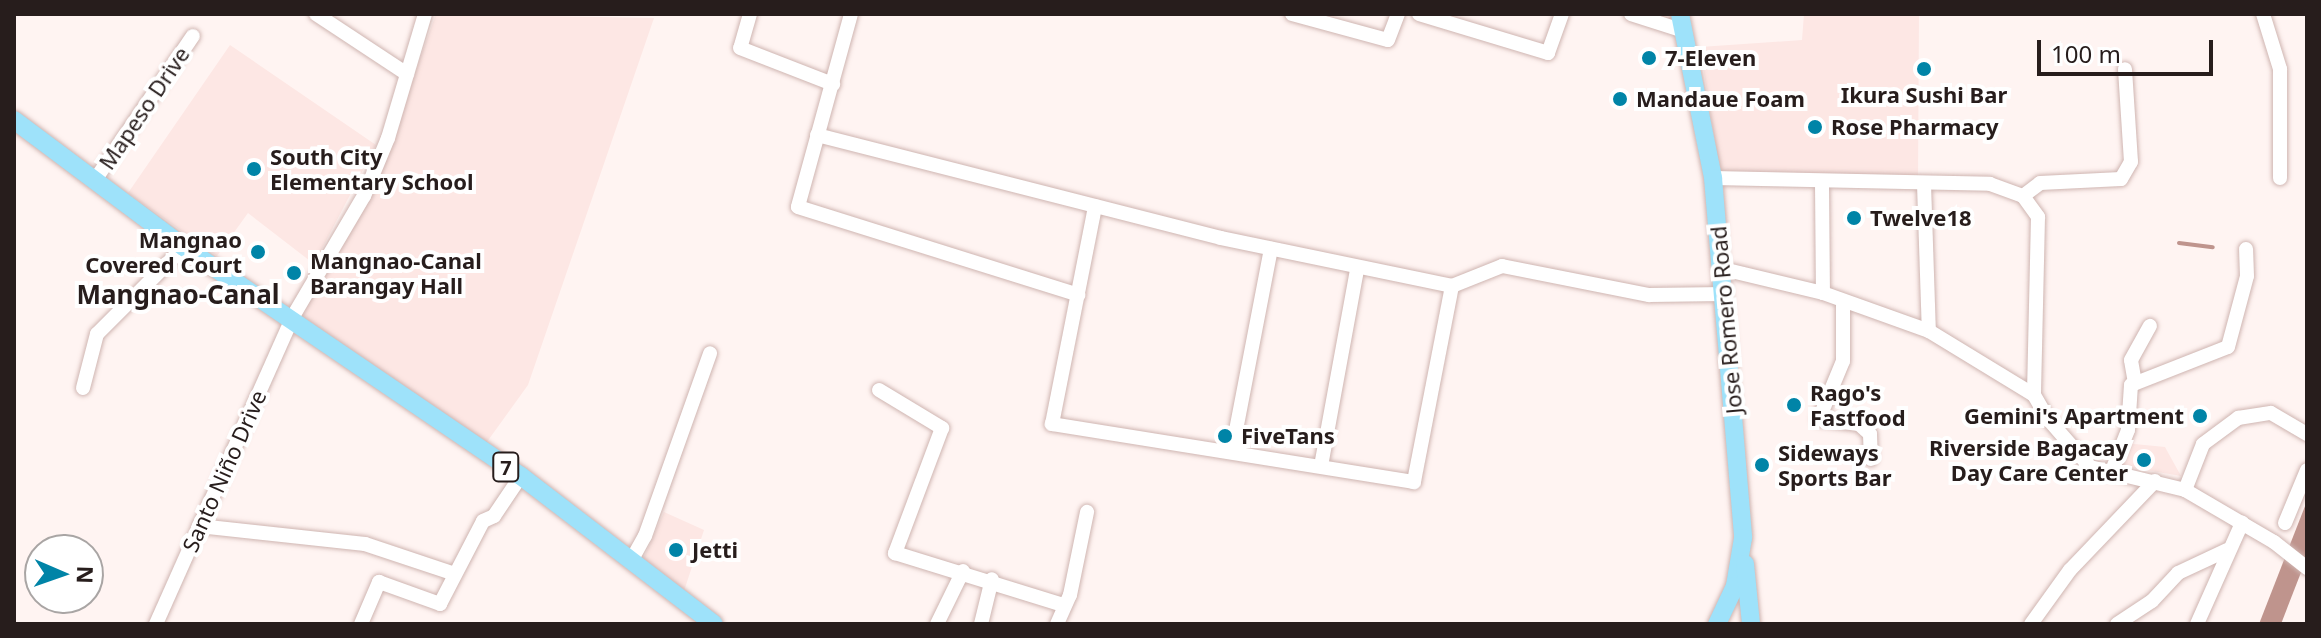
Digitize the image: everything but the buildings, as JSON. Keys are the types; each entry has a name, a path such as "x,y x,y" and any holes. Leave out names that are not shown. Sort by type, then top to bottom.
{"main road":[{"name":"Jose Romero Road","path":"1682,23 1713,178 1723,269 1743,538 1735,586 1717,624"},
{"name":"7","path":"14,120 184,247 521,476 714,624"},
{"path":"1743,538 1751,624"}],"street":[{"path":"316,14 407,74"},
{"name":"Santo Niño Drive","path":"156,624 292,318 364,196 425,14"},
{"path":"750,14 740,48 833,84"},
{"path":"851,14 798,207 1078,295"},
{"path":"1292,14 1388,40 1398,14"},
{"path":"1419,14 1548,53 1562,14"},
{"path":"1631,14 1682,23"},
{"path":"2263,14 2280,69 2280,178"},
{"name":"Mapeso Drive","path":"95,180 193,36"},
{"path":"2023,196 2040,183 2121,179 2131,162 2125,69"},
{"path":"817,135 1357,270 1452,286 1502,266 1649,295 1725,294"},
{"path":"1713,178 1822,184 1990,184 2023,196 2038,217 2034,395"},
{"path":"1822,184 1823,293"},
{"path":"1924,184 1929,331"},
{"path":"1095,206 1052,424 1414,482 1452,286"},
{"path":"83,388 97,334 184,247"},
{"path":"1232,451 1271,249"},
{"path":"2111,473 2128,430 2128,393 2135,383 2228,347 2247,276 2246,249"},
{"path":"1723,269 1823,293 1929,331 2034,395 2082,459 2111,473 2185,490 2242,523 2307,568"},
{"path":"1321,466 1357,270"},
{"path":"1843,301 1843,361 1819,419 1859,424 1870,434 1871,459"},
{"path":"2135,383 2131,360 2150,326"},
{"path":"631,561 645,536 710,353"},
{"path":"879,390 942,428 895,553 992,579 1063,605"},
{"path":"2185,490 2203,444 2238,418 2271,413 2307,434"},
{"path":"2285,523 2307,470"},
{"path":"361,624 379,582 440,604 452,573 483,521 494,516 521,476"},
{"path":"2031,624 2070,570 2155,481"},
{"path":"1057,624 1070,595 1087,512"},
{"path":"2197,624 2227,550 2242,523"},
{"path":"199,526 365,544 452,573"},
{"path":"2117,624 2152,601 2178,573 2227,550"},
{"path":"937,624 963,571"},
{"path":"981,624 992,579"}],"shaded area":[{"path":"436,14 654,18 528,385 484,446 302,316 375,184"},
{"path":"1804,14 1919,14 1918,178 1720,175 1700,47 1802,40"},
{"name":"South City Elementary School","path":"230,45 376,145 314,264 248,213 217,256 128,193"},
{"name":"Riverside Bagacay Day Care Center","path":"2124,443 2165,447 2181,476 2117,465"},
{"path":"2307,501 2307,557 2281,624 2259,624"},
{"path":"664,512 704,530 683,594 641,564"}],"waterway":[{"path":"2179,243 2213,247"}],"place":[{"name":"7-Eleven","path":"1649,58"},
{"name":"Ikura Sushi Bar","path":"1924,69"},
{"name":"Mandaue Foam","path":"1620,99"},
{"name":"Rose Pharmacy","path":"1815,127"},
{"name":"South City Elementary School","path":"254,169"},
{"name":"Twelve18","path":"1854,218"},
{"name":"Mangnao Covered Court","path":"258,252"},
{"name":"Mangnao-Canal Barangay Hall","path":"294,273"},
{"name":"Rago's Fastfood","path":"1794,405"},
{"name":"Gemini's Apartment","path":"2200,416"},
{"name":"FiveTans","path":"1225,436"},
{"name":"Riverside Bagacay Day Care Center","path":"2144,460"},
{"name":"Sideways Sports Bar","path":"1762,465"},
{"name":"Jetti","path":"676,550"}],"district":[{"name":"Mangnao-Canal","path":"178,295"}]}
